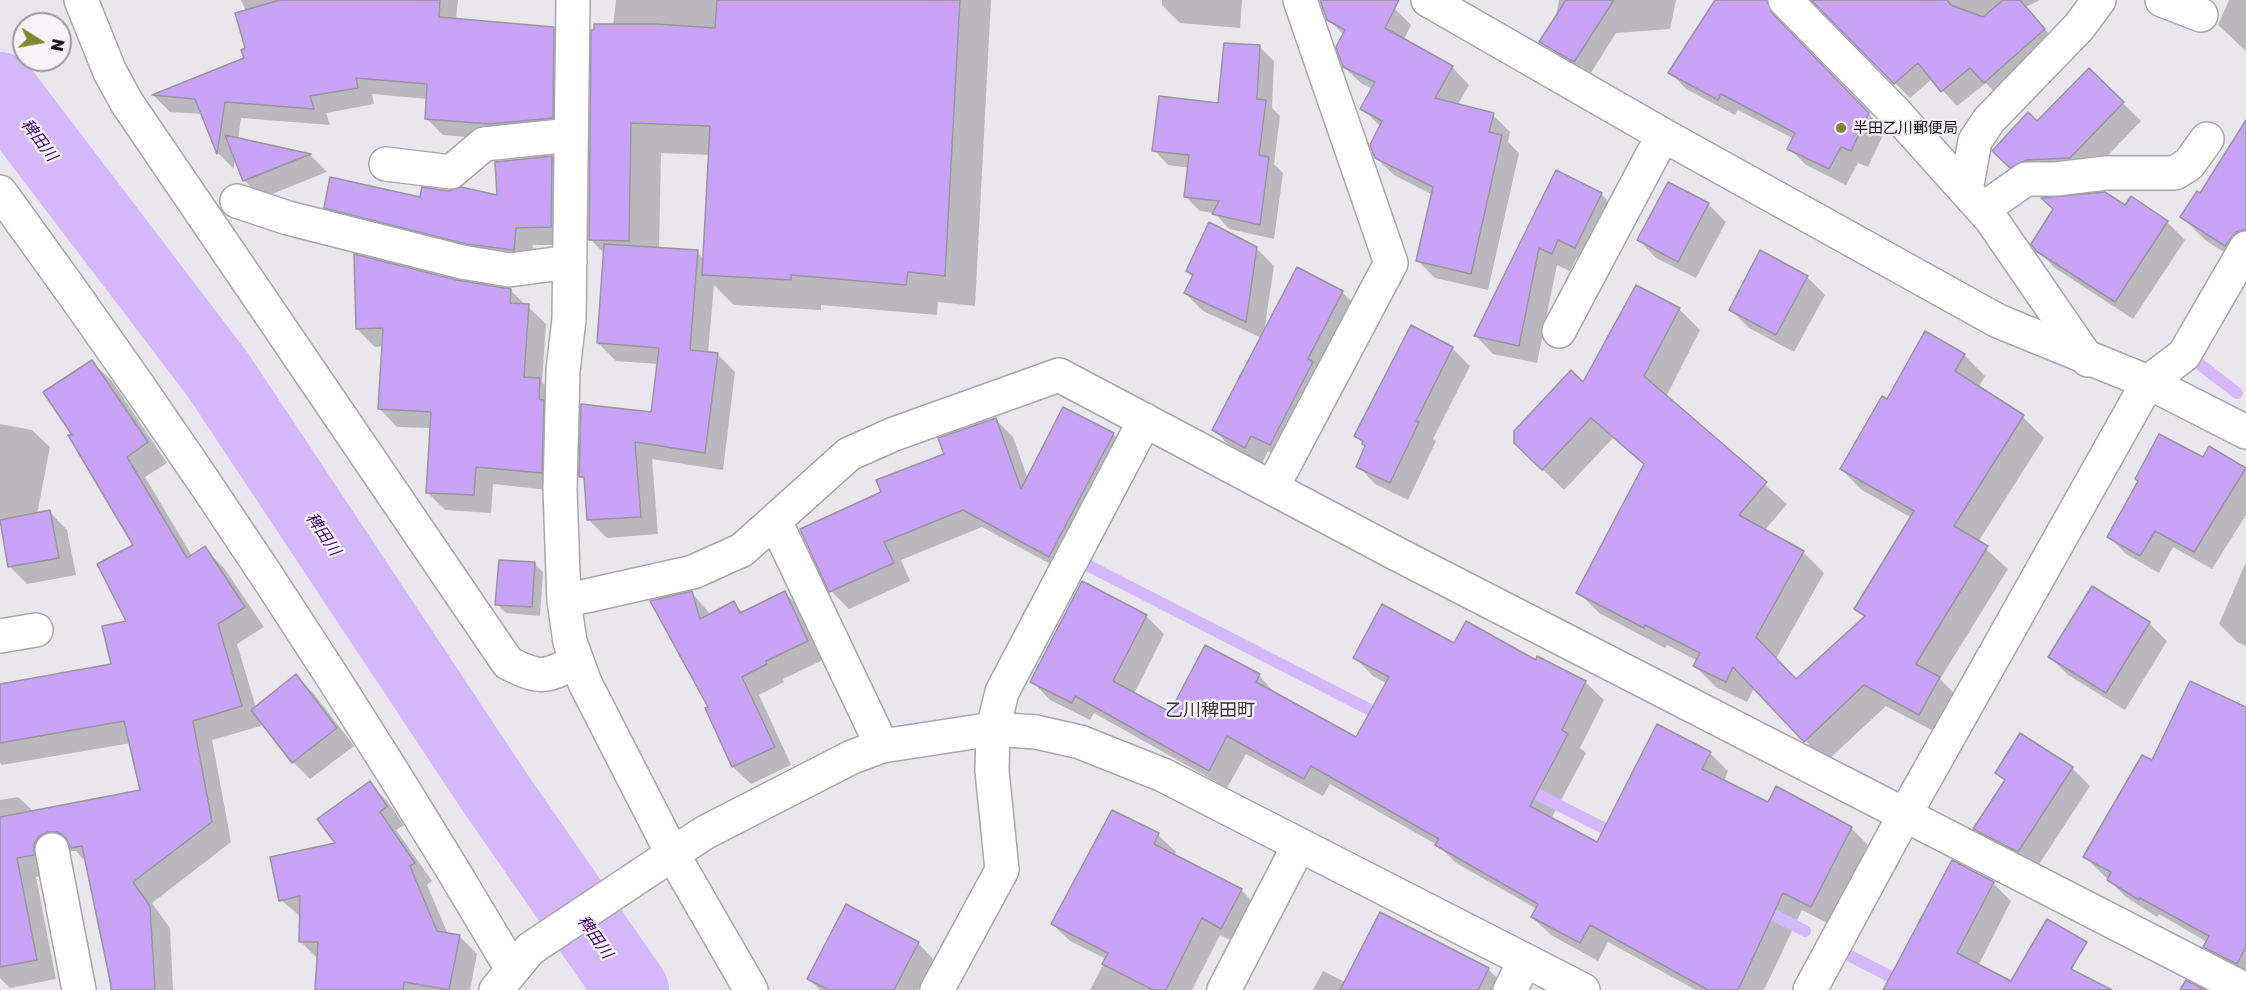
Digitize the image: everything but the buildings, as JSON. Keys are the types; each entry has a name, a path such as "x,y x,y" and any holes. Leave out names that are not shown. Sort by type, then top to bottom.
{"street":[{"path":"81,0 110,72 126,103 508,663 532,675 549,676 577,661"},
{"path":"573,0 570,262 560,490 564,601 570,642 585,683 663,859 751,990"},
{"path":"1273,486 1391,263 1300,0"},
{"path":"1428,0 1663,135 1998,321 2088,360 2148,382 2246,432"},
{"path":"1785,0 1894,111 1974,200 2088,360"},
{"path":"1974,200 1975,141 1989,120 2079,27 2099,0"},
{"path":"2162,0 2201,15"},
{"path":"386,164 451,172 484,144 572,135"},
{"path":"1559,331 1663,135"},
{"path":"1974,200 2026,179 2175,173 2189,164 2207,139"},
{"path":"0,192 90,314 339,683 418,809 513,969 663,859 714,827 852,757 882,746 993,729 1036,732 1080,742 1163,775 1583,990"},
{"path":"237,201 288,218 481,265 509,270 570,262"},
{"path":"1810,990 1904,816 2148,382 2184,355 2234,290 2246,248"},
{"path":"564,601 693,572 742,550 849,454 894,434 1059,375 1273,486 1407,559 2246,990"},
{"path":"937,990 1002,870 992,771 993,729 1002,692 1145,420"},
{"path":"775,521 882,746"},
{"path":"0,636 36,630"},
{"path":"1224,990 1299,845"},
{"path":"52,850 79,990"},
{"path":"1510,990 1525,960"}],"waterway":[{"name":"稗田川","path":"0,89 218,375 496,794 632,990"},
{"path":"2193,359 2237,393"},
{"path":"1089,566 1384,717"},
{"path":"1523,787 1617,835"},
{"path":"1758,907 1805,931"},
{"path":"1852,957 1917,990"}],"place":[{"name":"半田乙川郵便局","path":"1841,128"}],"district":[{"name":"乙川稗田町","path":"1210,710"}]}
